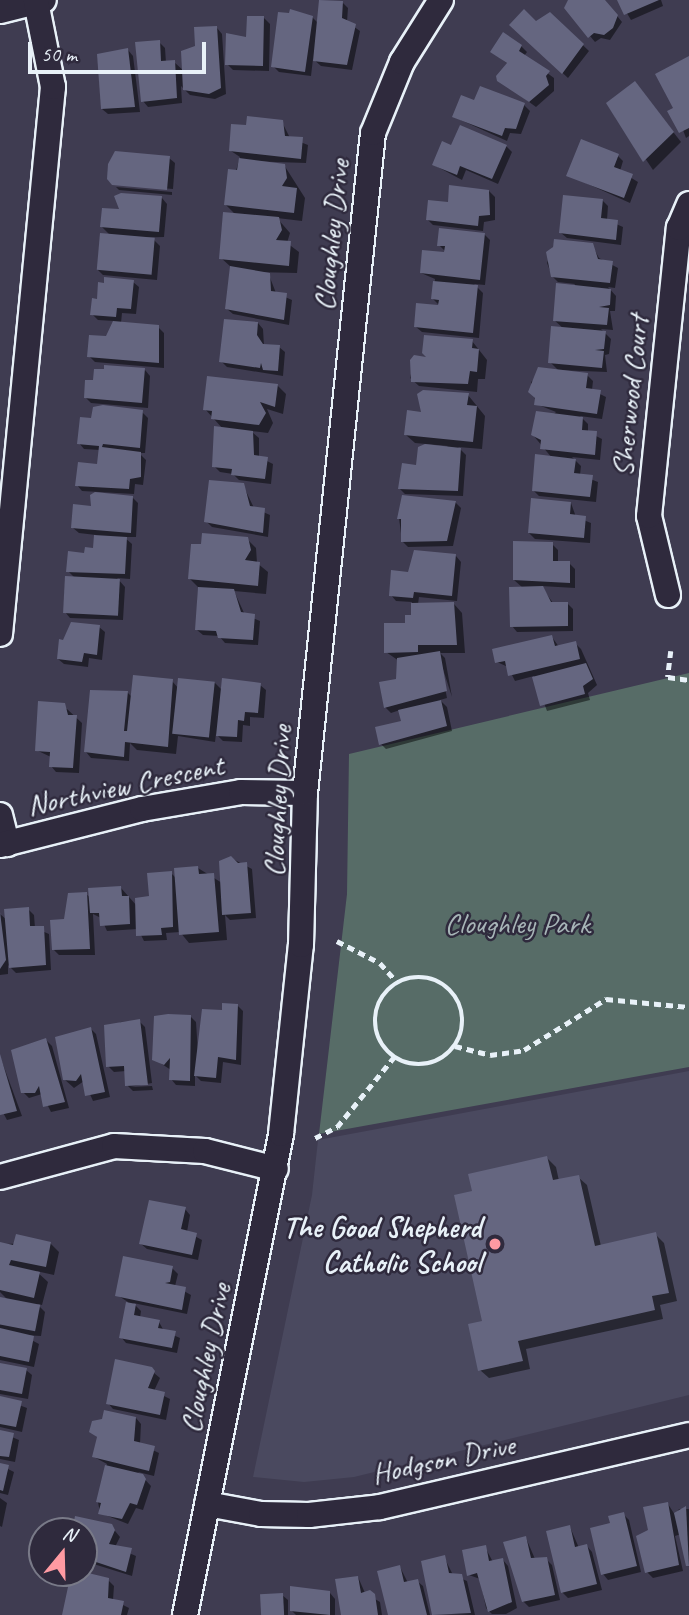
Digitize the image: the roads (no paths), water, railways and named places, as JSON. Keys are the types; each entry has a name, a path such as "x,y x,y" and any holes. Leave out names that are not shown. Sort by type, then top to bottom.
{"street":[{"name":"Cloughley Drive","path":"184,1615 276,1169 301,945 305,793 373,133 402,62 440,0"},
{"path":"0,11 40,1 53,87 0,634"},
{"name":"Sherwood Court","path":"668,595 649,516 679,228 689,204"},
{"name":"Northview Crescent","path":"4,845 142,809 242,792 305,793"},
{"path":"0,815 4,845"},
{"path":"0,1177 114,1146 205,1151 276,1169"},
{"name":"Hodgson Drive","path":"208,1504 261,1514 309,1516 380,1507 689,1435"}],"place":[{"name":"The Good Shepherd Catholic School","path":"495,1244"}],"park label":[{"name":"Cloughley Park","path":"517,923"}]}
